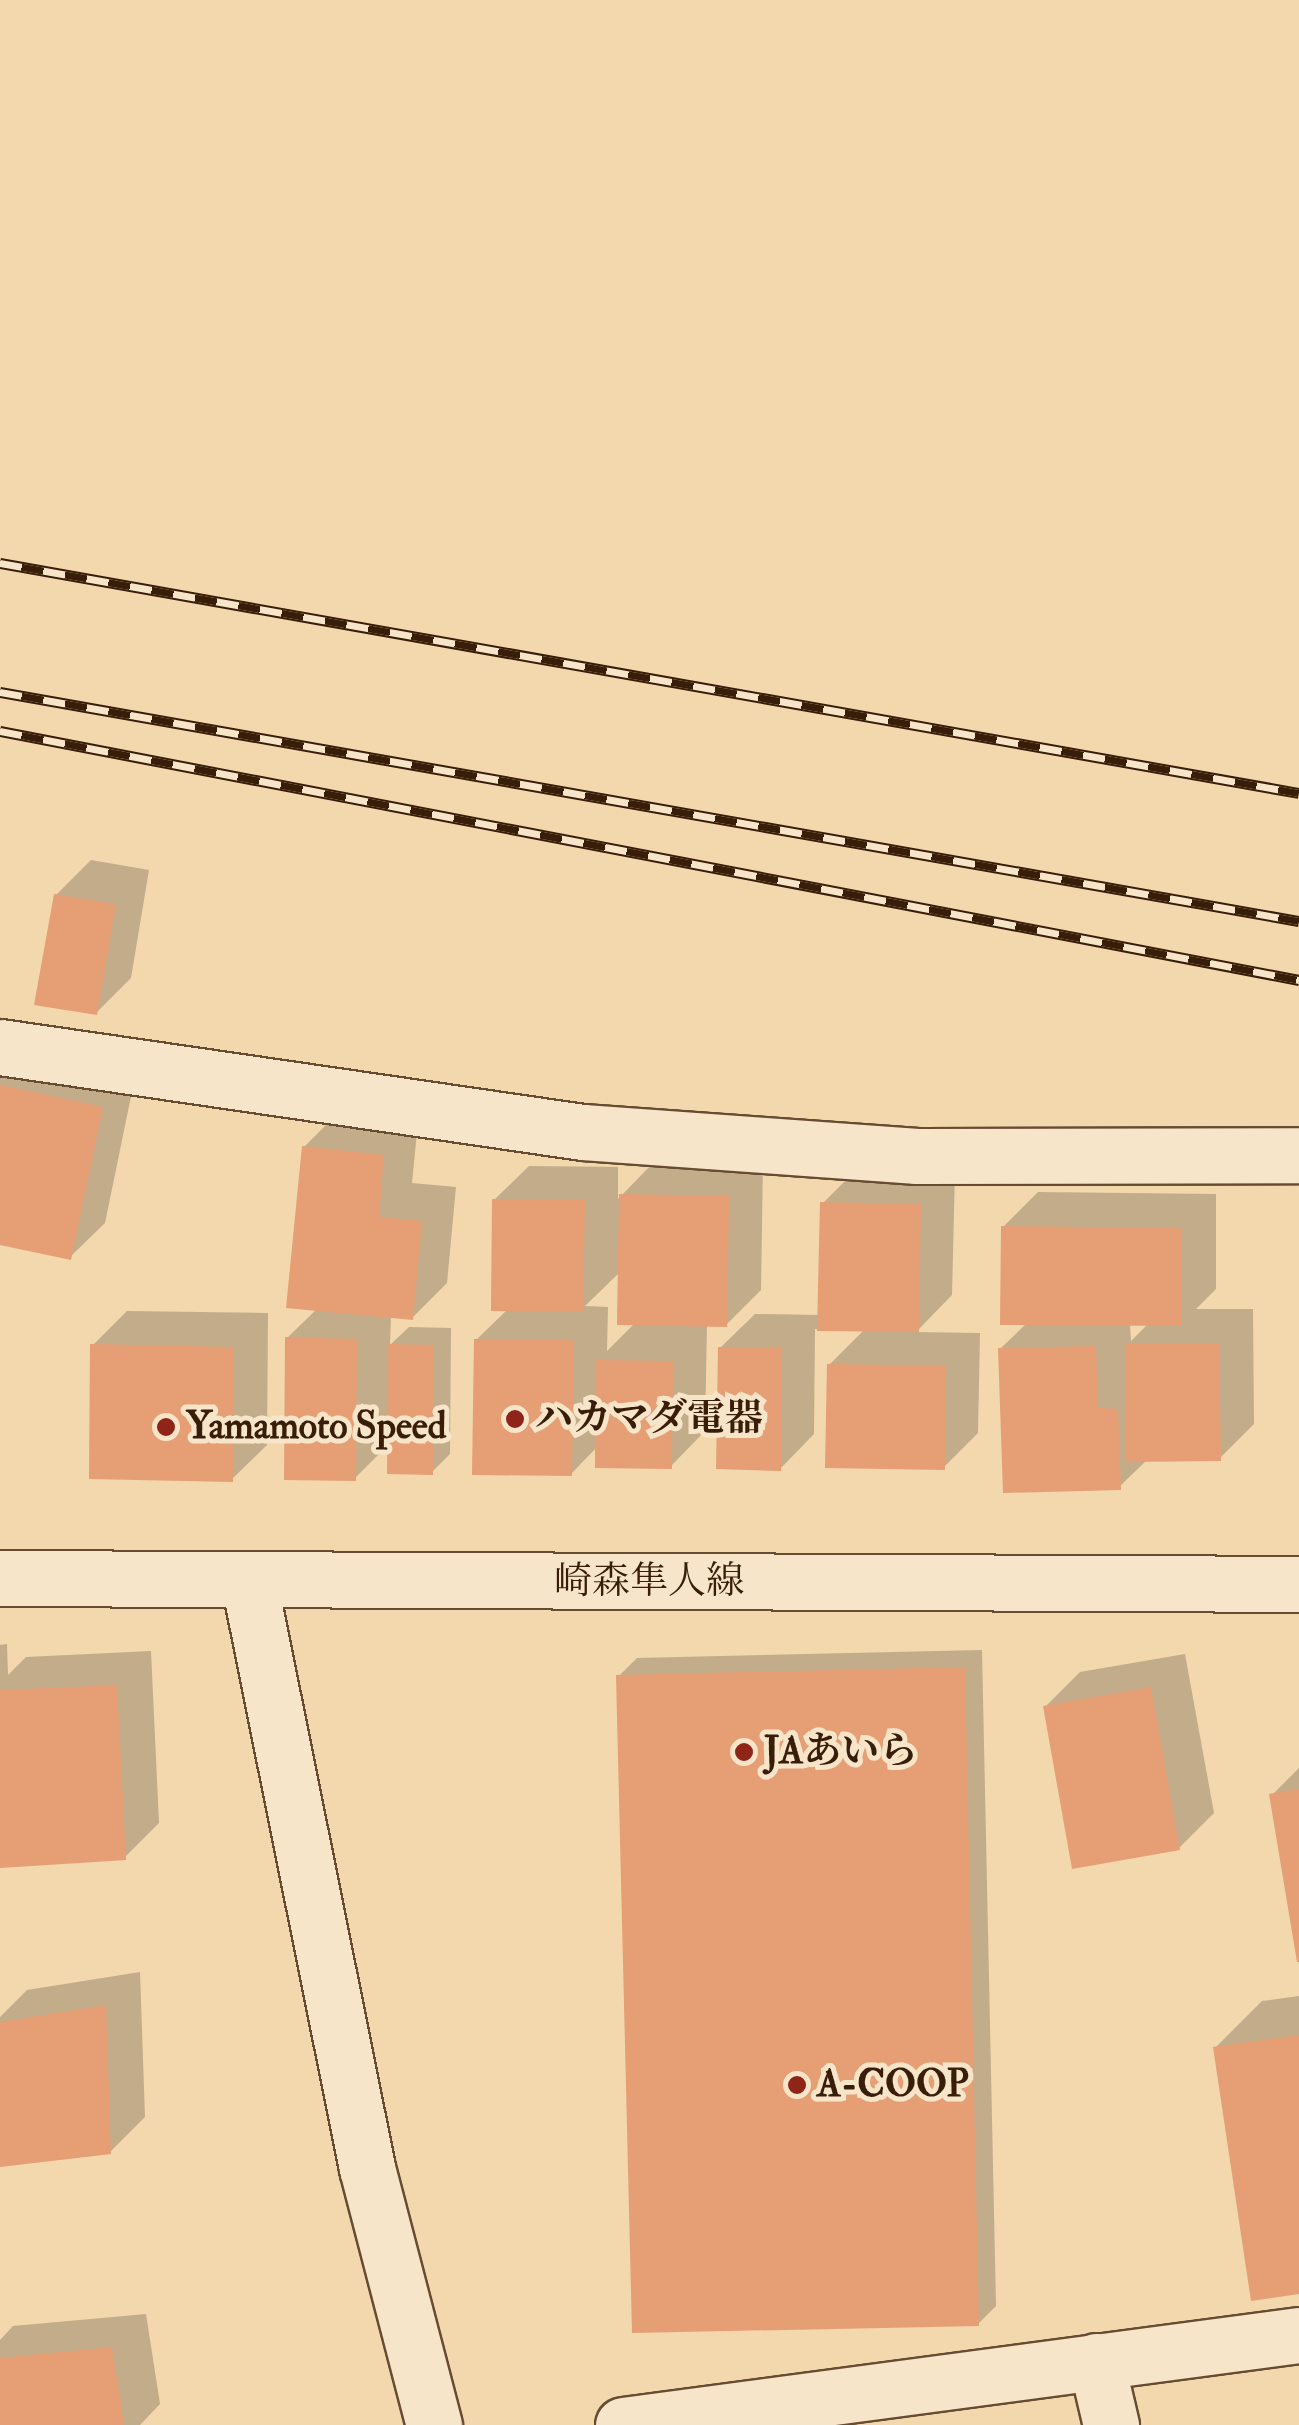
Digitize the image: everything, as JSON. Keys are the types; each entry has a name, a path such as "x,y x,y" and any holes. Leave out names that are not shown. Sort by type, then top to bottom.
{"street":[{"path":"0,1048 583,1132 917,1156 1299,1155"},
{"name":"崎森隼人線","path":"0,1578 1299,1584"},
{"path":"249,1582 367,2168 434,2425"},
{"path":"623,2425 1299,2335"},
{"path":"1096,2361 1111,2425"}],"building":[{"path":"54,894 116,904 97,1015 34,1005"},
{"path":"0,1085 103,1107 71,1260 0,1245"},
{"path":"302,1146 384,1155 379,1217 422,1221 413,1320 286,1308"},
{"path":"619,1194 729,1196 727,1327 617,1325"},
{"path":"492,1199 585,1200 583,1312 491,1311"},
{"path":"820,1202 921,1204 919,1332 817,1331"},
{"path":"1001,1226 1182,1228 1182,1326 1000,1325"},
{"path":"285,1337 357,1339 356,1481 284,1480"},
{"path":"474,1339 574,1340 572,1476 472,1475"},
{"path":"1125,1343 1219,1343 1221,1461 1126,1462"},
{"path":"90,1344 234,1347 233,1482 89,1479"},
{"path":"388,1344 434,1345 433,1475 387,1474"},
{"path":"1096,1346 1098,1408 1118,1409 1121,1490 1003,1493 998,1348"},
{"path":"718,1347 782,1348 781,1471 716,1469"},
{"path":"595,1360 673,1361 672,1469 595,1468"},
{"path":"827,1364 946,1366 945,1470 825,1468"},
{"path":"965,1667 979,2326 632,2333 616,1675"},
{"path":"117,1685 126,1860 0,1868 0,1690"},
{"path":"1151,1687 1180,1850 1072,1869 1043,1706"},
{"path":"1299,1789 1299,1962 1297,1962 1269,1794"},
{"path":"106,2005 111,2154 0,2167 0,2022"},
{"path":"1299,2035 1299,2294 1251,2301 1213,2047"},
{"path":"112,2347 124,2425 0,2425 0,2358"}],"railway":[{"path":"0,563 1299,793"},
{"path":"0,692 1299,921"},
{"path":"0,731 1299,980"}],"place":[{"name":"ハカマダ電器","path":"515,1419"},
{"name":"Yamamoto Speed","path":"166,1427"},
{"name":"JAあいら","path":"744,1752"},
{"name":"A-COOP","path":"797,2085"}]}
